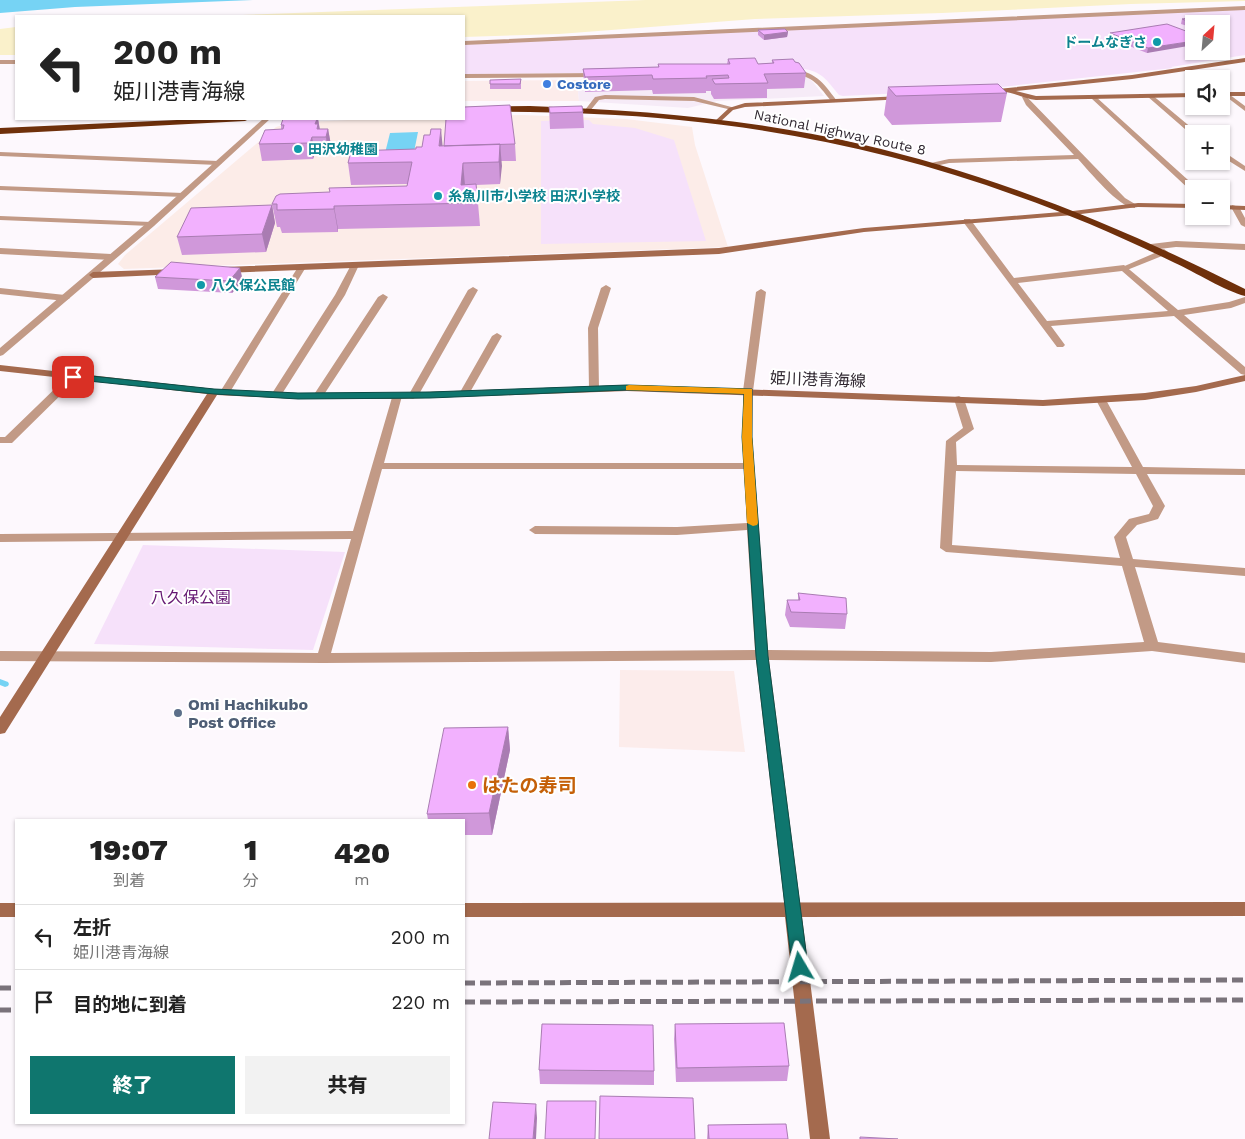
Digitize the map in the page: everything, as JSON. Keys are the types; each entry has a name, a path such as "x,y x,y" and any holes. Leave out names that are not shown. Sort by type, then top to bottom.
{"highway":[{"name":"National Highway Route 8","path":"465,108 588,110 717,122 826,140 934,165 1073,213 1164,252 1245,293"},
{"path":"0,131 225,120"}],"street":[{"path":"465,42 1245,8"},
{"path":"982,93 1140,76 1245,60"},
{"path":"0,62 15,62"},
{"path":"778,71 811,75 834,101"},
{"path":"465,76 608,75"},
{"path":"1008,90 1025,97 1185,95"},
{"path":"1230,94 1245,94"},
{"path":"1149,95 1185,125"},
{"path":"588,110 597,98 605,97 694,99 732,108 754,104 914,97"},
{"path":"1025,97 1028,104 1079,157 1122,200 1132,206"},
{"path":"1093,97 1185,181"},
{"path":"1230,98 1245,108"},
{"path":"717,122 732,108"},
{"path":"0,353 93,274 111,256 151,224 266,120"},
{"path":"0,154 218,163"},
{"path":"934,165 949,161 1079,157"},
{"path":"1230,158 1245,169"},
{"path":"0,188 183,195"},
{"path":"212,270 719,250 864,230 1073,213 1132,206 1185,206"},
{"path":"1230,207 1245,208"},
{"path":"1235,207 1245,225"},
{"path":"0,218 151,224"},
{"path":"967,221 1060,345"},
{"path":"1151,247 1176,244 1245,247"},
{"path":"0,251 111,256"},
{"path":"1012,281 1124,268 1164,252"},
{"path":"276,395 340,295 355,265"},
{"path":"0,729 45,656 302,267"},
{"path":"1124,268 1245,372"},
{"path":"93,274 182,271"},
{"path":"594,389 593,328 606,288"},
{"path":"413,396 473,290"},
{"path":"0,291 65,298"},
{"path":"761,292 748,391 747,437 762,656 820,1139"},
{"path":"318,396 383,297"},
{"path":"1044,324 1176,313 1231,305 1245,300"},
{"path":"464,394 497,336"},
{"name":"姫川港青海線","path":"0,368 219,392 276,395 413,396 627,388 1043,403 1101,400 1198,389 1245,378"},
{"path":"0,440 8,441 73,377"},
{"path":"323,658 396,396"},
{"path":"959,399 969,429 951,441 946,548 1245,572"},
{"path":"1101,400 1159,506 1154,516 1133,522 1120,537 1152,646"},
{"path":"377,466 749,466"},
{"path":"951,468 1245,472"},
{"path":"535,530 677,531 753,526"},
{"path":"0,538 358,535"},
{"path":"0,656 323,658 992,657 1152,646 1245,658"},
{"path":"465,910 1245,909"},
{"path":"0,910 15,910"}],"shaded area":[{"path":"792,72 808,76 824,96 717,101 688,108 579,101 577,80"},
{"path":"577,80 579,101 465,101 465,81"},
{"path":"522,115 626,119 692,127 695,145 728,247 124,269 118,264 125,255 276,127 289,123 348,120 465,120 465,116"},
{"path":"620,670 734,671 745,752 619,747"}],"green space":[{"path":"1245,9 1245,55 1230,57 1230,15 1185,15 1185,60 1214,60 1171,67 1173,68 983,89 843,96 839,95 820,74 792,68 465,74 465,44"},
{"path":"589,120 593,124 635,128 674,140 706,241 541,244 541,121"},
{"name":"八久保公園","path":"143,545 345,552 313,650 94,644"}],"sand":[{"path":"646,0 1245,0 755,19 559,34 465,37 465,15 242,15"},
{"path":"15,27 15,55 0,55 0,29"}],"water":[{"path":"0,0 253,0 75,7 0,13"},
{"path":"418,132 414,152 385,153 390,133"}],"building":[{"name":"ドームなぎさ","path":"1167,24 1185,31 1185,42 1148,48 1110,33"},
{"path":"785,29 788,32 764,35 758,30"},
{"path":"755,58 758,64 774,63 772,60 793,59 799,63 806,73 764,74 768,83 715,84 712,79 729,78 728,75 706,76 707,78 653,79 652,75 585,77 583,69 659,67 658,64 730,64 728,59"},
{"path":"521,79 520,84 490,84 490,80"},
{"path":"998,84 1007,93 896,96 888,87"},
{"path":"510,105 515,144 444,146 446,120 465,120 465,107"},
{"path":"582,106 583,112 550,113 549,107"},
{"path":"283,120 317,120 315,124 318,124 317,129 328,129 326,137 312,137 310,143 259,144 265,130 283,129 284,125 281,125"},
{"path":"431,129 441,129 439,146 500,144 499,162 463,163 461,185 476,184 478,203 334,206 334,209 277,210 277,204 272,204 276,196 280,194 330,192 329,188 407,186 412,162 348,163 351,151 416,149 416,147 422,147 424,135 430,135"},
{"path":"272,205 262,234 177,237 191,208"},
{"path":"171,262 240,268 229,281 155,277"},
{"path":"798,593 846,598 847,614 791,612 787,600 800,600"},
{"name":"はたの寿司","path":"508,727 489,813 427,814 444,728"},
{"path":"784,1023 789,1066 677,1068 675,1024"},
{"path":"542,1024 653,1025 654,1071 539,1070"},
{"path":"600,1096 693,1098 695,1139 599,1139"},
{"path":"547,1101 596,1101 595,1139 545,1139"},
{"path":"493,1102 536,1104 533,1139 489,1139"},
{"path":"786,1124 788,1139 709,1139 708,1125"},
{"path":"860,1137 898,1139 860,1139"}],"waterway":[{"path":"0,682 5,684"}],"railway":[{"path":"465,983 1245,980"},
{"path":"0,988 15,988"},
{"path":"465,1002 1245,1000"},
{"path":"0,1010 15,1010"}],"slow traffic":[{"path":"629,388 748,391 747,437 753,523"}],"place":[{"name":"ドームなぎさ","path":"1157,42"},
{"name":"Costore","path":"547,84"},
{"name":"田沢幼稚園","path":"298,149"},
{"name":"糸魚川市小学校 田沢小学校","path":"438,196"},
{"name":"八久保公民館","path":"201,285"},
{"name":"Omi Hachikubo Post Office","path":"178,713"},
{"name":"はたの寿司","path":"472,785"}],"route":[{"path":"73,377 214,392 298,396 430,395 627,388 748,391 747,437 762,656 800,967"}]}
